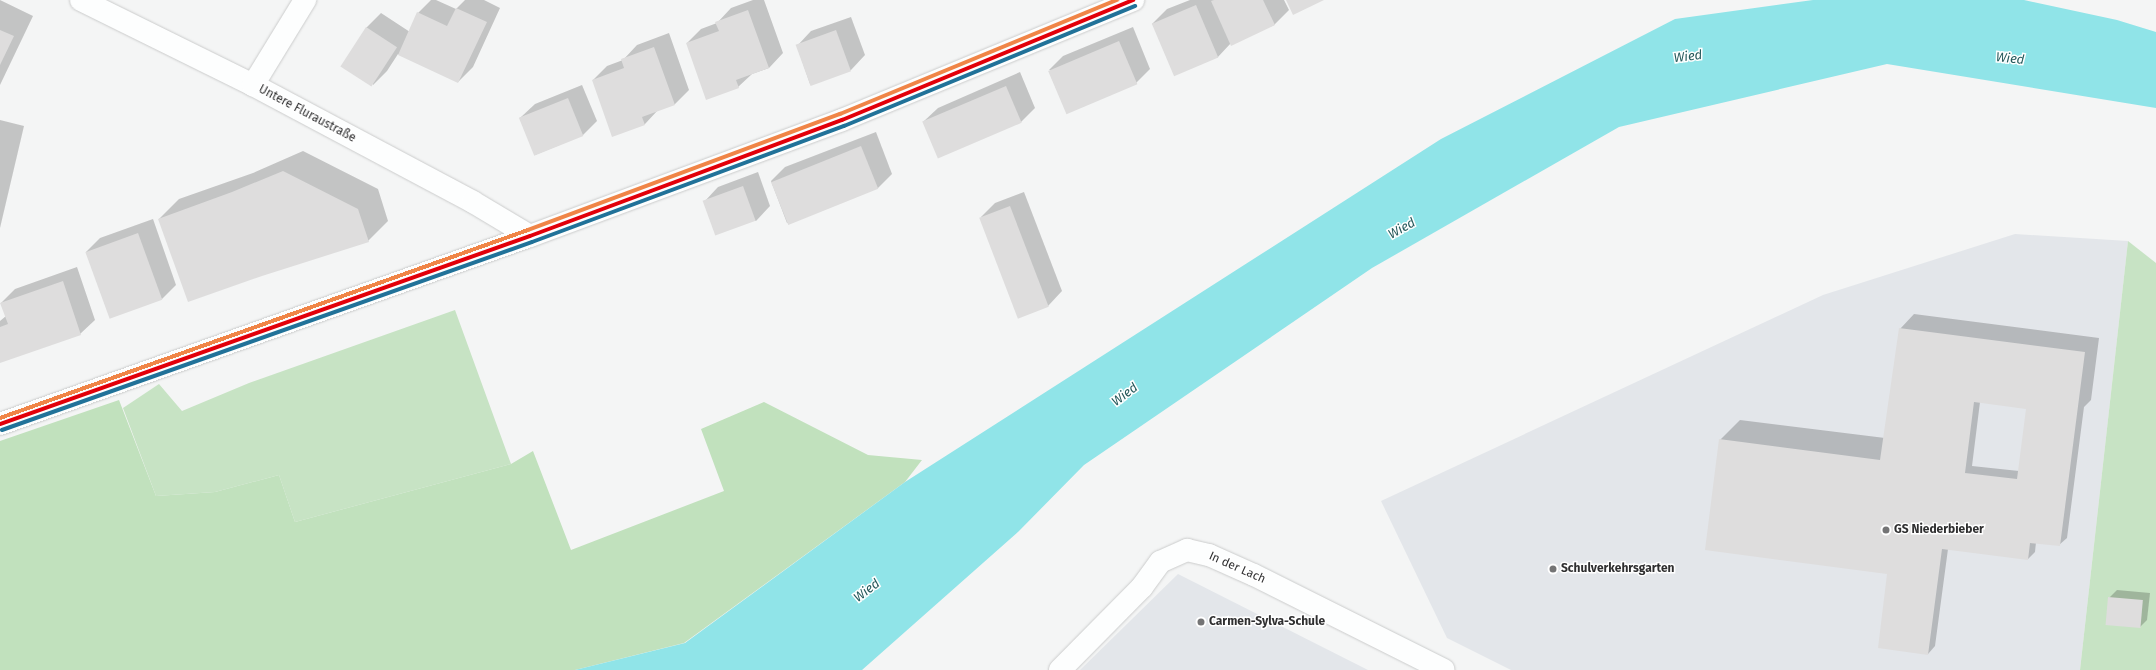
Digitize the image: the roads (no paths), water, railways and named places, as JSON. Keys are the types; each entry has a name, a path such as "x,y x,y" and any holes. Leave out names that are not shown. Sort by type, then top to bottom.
{"street":[{"name":"Untere Fluraustraße","path":"81,0 253,85 473,202 530,236"},
{"path":"253,85 305,0"},
{"path":"0,424 530,236 842,120 1133,0"},
{"name":"In der Lach","path":"1060,670 1142,587 1160,562 1187,550 1209,555 1254,575 1444,670"}],"water":[{"name":"Wied","path":"1813,0 2024,0 2117,20 2156,32 2156,108 1887,64 1619,127 1372,268 1084,465 1019,531 862,670 575,670 685,643 905,482 1441,139 1675,19"}],"place":[{"name":"GS Niederbieber","path":"1886,530"},
{"name":"Schulverkehrsgarten","path":"1553,569"},
{"name":"Carmen-Sylva-Schule","path":"1201,622"}]}
